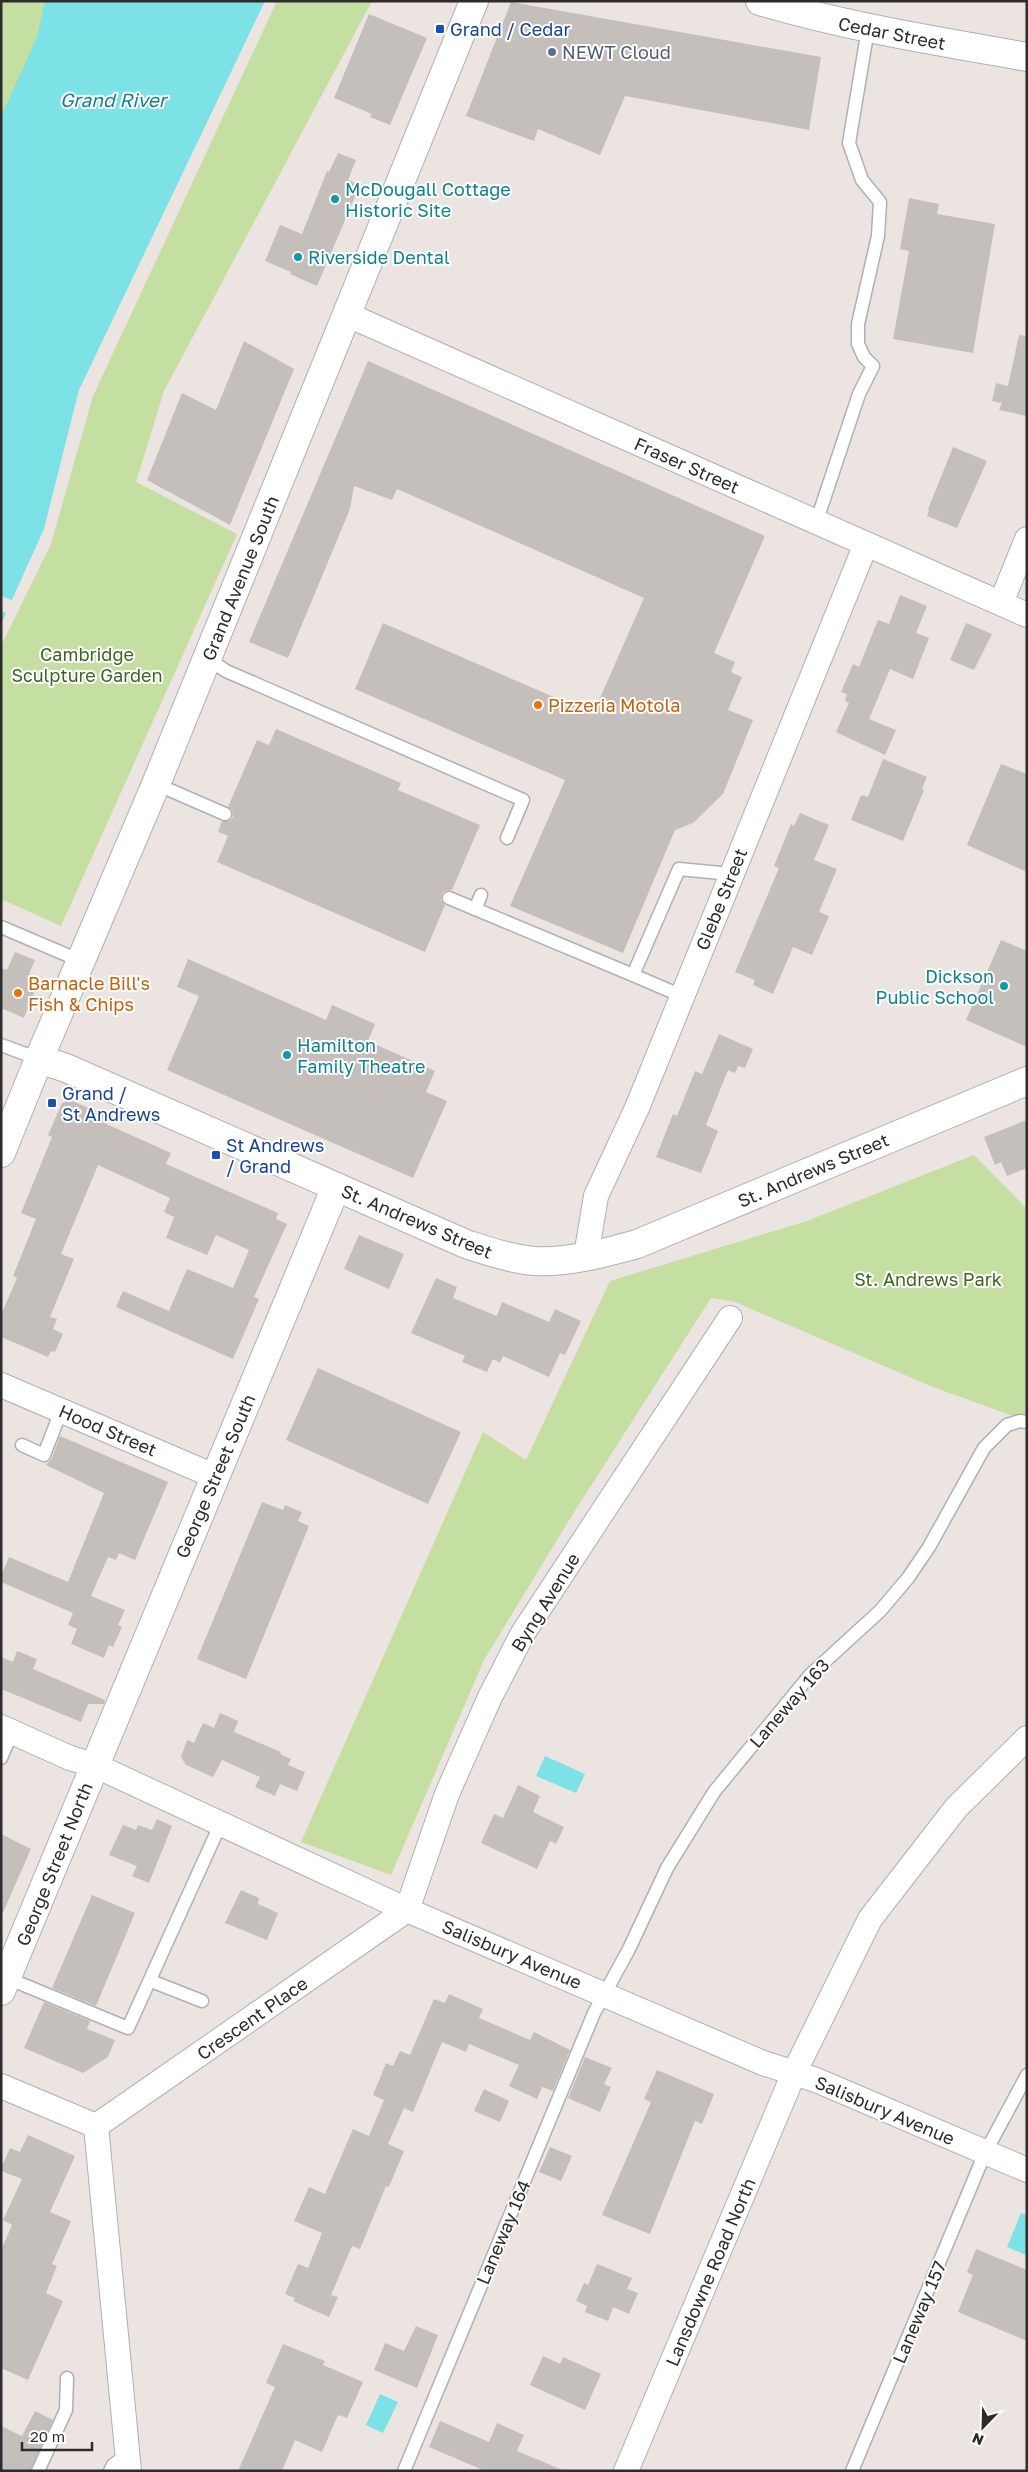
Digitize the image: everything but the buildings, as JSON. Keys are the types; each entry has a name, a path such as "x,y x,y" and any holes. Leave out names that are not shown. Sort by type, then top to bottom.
{"main road":[{"name":"Grand Avenue South","path":"1,1153 156,784 474,1"},
{"name":"Cedar Street","path":"760,1 824,10 868,29 1027,57"},
{"name":"St. Andrews Street","path":"39,1059 74,1072 432,1230 501,1255 543,1261 586,1256 637,1244 1027,1081"},
{"name":"George Street South","path":"94,1765 336,1187"},
{"name":"George Street North","path":"4,1985 94,1765"}],"street":[{"name":"Fraser Street","path":"348,315 1027,615"},
{"path":"1001,603 1027,539"},
{"name":"Glebe Street","path":"586,1256 596,1196 637,1108 866,544"},
{"name":"Byng Avenue","path":"408,1910 447,1794 490,1697 523,1633 730,1318"},
{"name":"Hood Street","path":"1,1385 214,1476"},
{"name":"Salisbury Avenue","path":"7,1730 70,1758 94,1765 408,1910 763,2063 816,2080 1027,2170"},
{"name":"Lansdowne Road North","path":"626,2471 794,2073 870,1920 956,1808 1027,1738"},
{"name":"Crescent Place","path":"96,2126 408,1910"},
{"path":"1,2086 96,2126 122,2466"}],"lane":[{"path":"816,523 859,394 873,366 864,357 858,344 858,324 878,236 880,202 862,180 849,143 868,29"},
{"path":"207,658 226,671 523,800 507,838"},
{"path":"156,784 225,814"},
{"path":"634,975 679,869 731,874"},
{"path":"475,909 481,895"},
{"path":"448,898 682,996"},
{"path":"1,928 81,961"},
{"path":"1,1045 39,1059"},
{"path":"22,1445 44,1455 61,1411"},
{"name":"Laneway 163","path":"603,1994 629,1949 667,1868 714,1792 810,1675 880,1611 908,1578 929,1547 984,1448 1007,1425 1020,1421 1027,1422"},
{"path":"1,1758 7,1730"},
{"path":"4,1985 128,2028 151,1981 221,1823"},
{"path":"151,1981 202,2001"},
{"name":"Laneway 164","path":"404,2471 603,1994"},
{"name":"Laneway 157","path":"852,2471 985,2153 1027,2075"},
{"path":"38,2471 66,2410 67,2378"}],"green space":[{"path":"1,1 48,1 41,39 1,121"},
{"name":"Cambridge Sculpture Garden","path":"277,1 372,1 164,391 136,482 237,534 61,926 1,899 1,646 51,544 93,396"},
{"name":"St. Andrews Park","path":"974,1155 1027,1209 1027,1421 933,1387 735,1302 711,1298 571,1517 484,1660 391,1875 301,1842 483,1432 526,1460 610,1281 807,1221"}],"water":[{"name":"Grand River","path":"45,1 265,1 79,390 44,529 1,624 1,117 37,37"},
{"path":"545,1756 585,1774 576,1793 536,1776"},
{"path":"1021,2213 1027,2215 1026,2255 1007,2247"},
{"path":"380,2394 398,2402 383,2433 366,2425"}],"pier":[{"path":"1,596 14,601 9,614 1,611"}],"place":[{"name":"Grand / Cedar","path":"440,29"},
{"name":"NEWT Cloud","path":"552,52"},
{"name":"McDougall Cottage Historic Site","path":"335,199"},
{"name":"Riverside Dental","path":"298,257"},
{"name":"Pizzeria Motola","path":"538,705"},
{"name":"Dickson Public School","path":"1004,986"},
{"name":"Barnacle Bill's Fish & Chips","path":"18,993"},
{"name":"Hamilton Family Theatre","path":"287,1055"},
{"name":"Grand / St Andrews","path":"52,1103"},
{"name":"St Andrews / Grand","path":"216,1155"}]}
